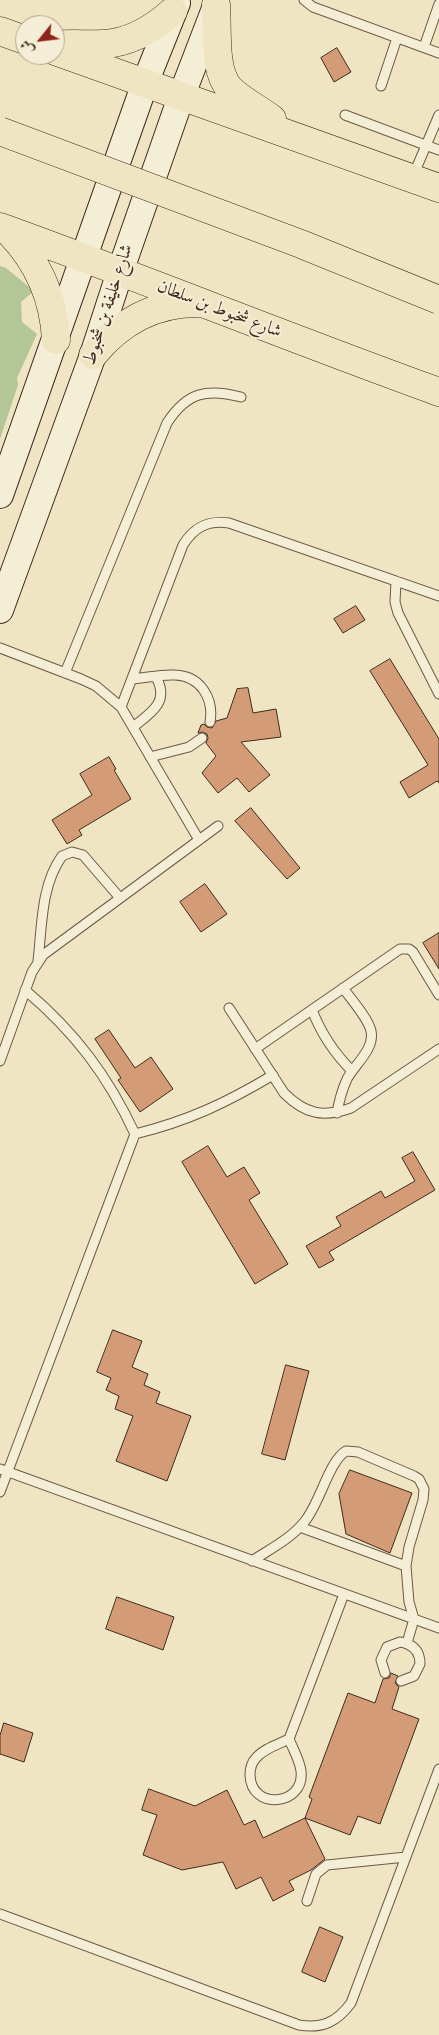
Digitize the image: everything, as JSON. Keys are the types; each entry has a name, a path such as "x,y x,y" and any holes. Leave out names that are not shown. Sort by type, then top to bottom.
{"main road":[{"name":"شارع خليفة بن شخبوط","path":"0,610 93,355 180,97 217,3"},
{"path":"217,3 218,63 225,83 234,93 295,137 309,142"},
{"path":"65,45 103,44 129,39 145,32 176,6"},
{"path":"0,495 145,82 176,6"},
{"path":"0,31 15,36"},
{"path":"65,54 439,188"},
{"path":"0,130 301,244 439,300"},
{"path":"3,228 27,252 43,279 52,309 56,340"},
{"name":"شارع شخبوط بن سلطان","path":"3,228 368,367 439,392"},
{"path":"93,355 109,336 140,315 178,304 204,303"}],"lane":[{"path":"304,0 313,7 439,53"},
{"path":"424,47 436,20 439,4"},
{"path":"381,86 397,38"},
{"path":"345,115 439,150"},
{"path":"412,178 439,115"},
{"path":"66,673 171,417 184,402 207,392 221,392 241,397"},
{"path":"121,707 183,544 189,535 207,523 229,523 439,596"},
{"path":"396,581 395,602 398,613 439,694"},
{"path":"0,648 96,686 121,707 199,840"},
{"path":"132,679 182,676 198,683 204,690 211,705 210,722"},
{"path":"133,727 153,712 157,706 161,691 156,677"},
{"path":"150,757 189,747 202,738"},
{"path":"38,961 49,950 218,826"},
{"path":"0,1061 38,961 44,901 53,874 62,856 72,852 83,855 120,898"},
{"path":"255,1049 396,951 405,948 413,952 439,995"},
{"path":"337,1113 342,1091 352,1071 370,1044 371,1029 343,988"},
{"path":"0,1492 4,1470 135,1134 122,1107 90,1055 48,1010 26,990"},
{"path":"229,1008 284,1093 294,1104 322,1114 337,1113 351,1108 439,1049"},
{"path":"312,1010 320,1030 332,1049 352,1071"},
{"path":"135,1134 171,1125 214,1108 273,1075"},
{"path":"252,1561 300,1527 309,1516 341,1454 346,1451 358,1452 414,1476 422,1484 425,1495 409,1547 406,1566 409,1602 414,1619 406,1643"},
{"path":"4,1470 439,1628"},
{"path":"300,1527 406,1566"},
{"path":"289,1739 261,1753 251,1765 250,1773 254,1789 266,1799 282,1800 290,1797 300,1785 301,1769 289,1739 344,1594"},
{"path":"385,1673 381,1660 387,1648 400,1642 406,1643 418,1651 420,1664 414,1676 401,1681"},
{"path":"0,1914 299,2025 311,2027 323,2025 339,2017 351,2003 439,1769"},
{"path":"306,1901 316,1874 327,1866 406,1858"}],"green space":[{"path":"0,266 6,268 34,291 21,302 22,322 37,334 17,378 18,385 0,439"}],"building":[{"path":"337,48 351,72 334,82 321,58"},
{"path":"356,606 365,620 343,633 334,619"},
{"path":"390,659 439,739 439,783 437,781 409,798 400,782 428,765 370,671"},
{"path":"248,688 253,713 276,709 281,737 241,742 270,775 249,792 237,778 218,793 202,773 216,756 206,743 207,734 198,733 201,725 204,724 212,728 216,721 227,718 237,689"},
{"path":"109,757 116,769 114,770 131,799 79,830 82,835 67,844 52,820 92,795 80,774"},
{"path":"251,808 300,868 287,879 235,821"},
{"path":"205,884 227,914 201,932 180,902"},
{"path":"439,933 439,969 423,943"},
{"path":"109,1030 135,1068 151,1057 173,1089 140,1112 118,1080 121,1078 95,1039"},
{"path":"208,1146 227,1177 244,1167 260,1193 249,1200 288,1264 255,1284 182,1162"},
{"path":"413,1152 435,1190 329,1252 334,1260 319,1268 306,1246 341,1226 336,1217 381,1191 385,1198 415,1181 402,1158"},
{"path":"113,1330 142,1341 132,1367 148,1374 144,1385 160,1392 156,1403 191,1416 167,1481 116,1461 133,1416 115,1409 119,1396 106,1390 111,1378 97,1372"},
{"path":"286,1365 309,1371 285,1460 262,1454"},
{"path":"350,1470 412,1493 390,1553 346,1534 339,1494"},
{"path":"117,1597 174,1617 163,1650 106,1629"},
{"path":"391,1673 398,1676 395,1683 399,1687 392,1709 419,1719 380,1824 358,1816 350,1835 305,1818 312,1799 309,1797 348,1693 375,1703 383,1679 389,1678"},
{"path":"4,1723 33,1733 24,1762 0,1754 0,1736"},
{"path":"149,1789 195,1806 227,1790 244,1825 255,1820 263,1838 305,1818 325,1859 311,1870 289,1881 294,1890 273,1901 261,1877 236,1889 223,1862 182,1870 143,1855 157,1815 142,1810"},
{"path":"320,1927 343,1937 325,1982 302,1972"}]}
